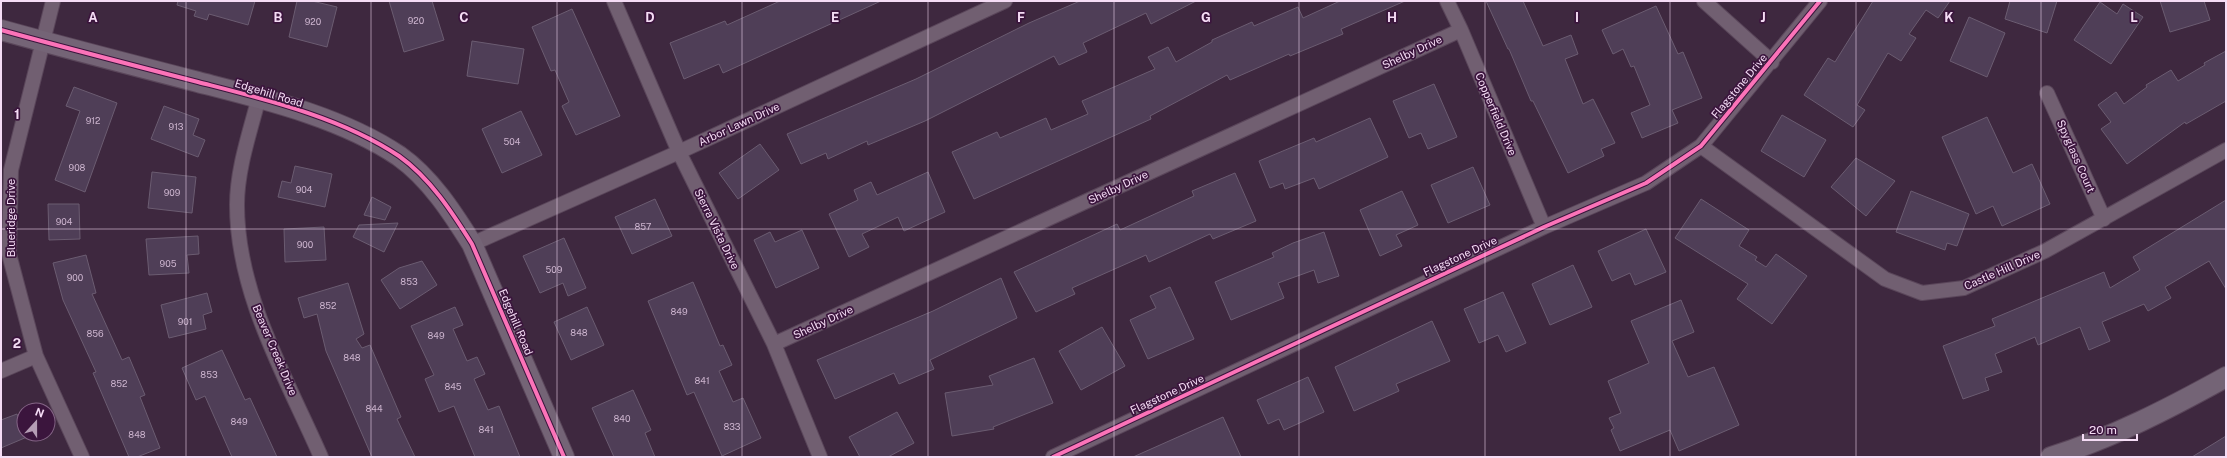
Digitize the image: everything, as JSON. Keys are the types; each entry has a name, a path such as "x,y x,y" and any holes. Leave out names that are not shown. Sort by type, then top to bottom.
{"street":[{"name":"Blueridge Drive","path":"53,1 6,169 9,254 36,356 82,457"},
{"name":"Sierra Vista Drive","path":"614,1 679,152 774,344 820,457"},
{"name":"Arbor Lawn Drive","path":"472,244 679,152 1005,1"},
{"name":"Copperfield Drive","path":"1447,1 1461,30 1544,227"},
{"path":"1704,1 1772,62"},
{"name":"Flagstone Drive","path":"1053,457 1544,227 1646,183 1701,146 1772,62 1820,1"},
{"name":"Edgehill Road","path":"1,30 259,98 309,114 357,133 399,156 424,178 453,214 472,244 564,457"},
{"name":"Shelby Drive","path":"774,344 1461,30"},
{"name":"Spyglass Court","path":"2047,93 2104,219"},
{"name":"Beaver Creek Drive","path":"259,98 244,153 237,204 242,258 260,319 321,457"},
{"name":"Castle Hill Drive","path":"1701,146 1885,279 1922,293 1964,288 2045,251 2226,150"},
{"path":"1,371 36,356"},
{"path":"2051,457 2068,452 2162,412 2226,377"}],"building":[{"path":"178,1 255,1 248,25 209,14 207,20 194,16 196,11 177,5"},
{"path":"297,1 312,1 337,7 327,47 289,37"},
{"path":"389,1 432,1 444,40 404,52"},
{"path":"780,1 881,1 723,73 719,64 684,79 670,43 725,21 727,25"},
{"path":"1080,1 1196,1 1151,24 1146,13 1083,43 1087,52 1059,65 1054,56 925,121 868,145 867,141 828,159 826,153 801,164 787,134 916,79 1029,23"},
{"path":"1340,1 1405,1 1341,29 1343,34 1290,56 1289,54 1230,80 1227,75 1150,116 1151,119 974,199 952,152 997,132 1000,138 1046,118 1051,130 1088,114 1082,101 1155,69 1148,57 1168,47 1176,62 1212,42 1212,40 1252,22 1254,26 1298,7 1303,18"},
{"path":"1486,1 1523,1 1543,46 1571,35 1578,54 1565,59 1583,104 1593,99 1615,143 1601,149 1604,156 1568,173 1533,101 1531,101 1509,49"},
{"path":"1873,1 1950,1 1938,18 1926,10 1909,34 1916,38 1901,61 1888,53 1857,105 1865,110 1853,127 1804,95 1828,58 1835,62"},
{"path":"2010,1 2057,1 2047,33 2005,19"},
{"path":"2160,1 2204,1 2210,20 2170,32"},
{"path":"2100,2 2117,14 2123,4 2143,17 2111,64 2074,40"},
{"path":"1656,6 1678,54 1683,52 1702,98 1672,110 1678,123 1642,138 1631,113 1650,105 1634,66 1631,67 1623,49 1613,54 1602,30"},
{"path":"572,9 620,116 576,135 562,106 569,102 555,70 551,71 532,27"},
{"path":"1969,17 2005,33 1987,77 1950,61"},
{"path":"472,41 524,49 518,84 467,76"},
{"path":"2226,51 2226,101 2186,124 2185,122 2127,164 2101,129 2111,122 2098,105 2116,92 2124,104 2147,87 2146,85 2171,70 2178,81 2205,65 2204,63"},
{"path":"1434,84 1457,137 1428,149 1421,133 1409,138 1393,101"},
{"path":"74,87 117,103 85,192 55,180 80,111 66,106"},
{"path":"164,106 199,119 193,135 205,140 198,157 151,139"},
{"path":"521,111 542,155 502,173 482,129"},
{"path":"1782,115 1826,140 1804,177 1761,151"},
{"path":"1987,117 2013,173 2032,164 2050,204 2002,226 1993,206 1976,214 1942,137"},
{"path":"1370,118 1388,157 1319,189 1314,178 1285,189 1283,183 1270,188 1259,161 1314,138 1316,142"},
{"path":"760,144 779,170 738,199 719,173"},
{"path":"1856,158 1895,181 1866,216 1831,187"},
{"path":"295,166 332,174 325,207 278,197 282,181 291,183"},
{"path":"1473,167 1490,205 1448,223 1431,185"},
{"path":"152,172 196,177 192,213 148,208"},
{"path":"928,172 945,212 904,231 898,217 862,234 869,247 849,257 829,214 858,200 854,190 871,182 877,195"},
{"path":"1235,173 1256,221 1213,239 1210,234 1149,262 1146,255 1072,288 1075,294 1036,312 1014,272 1117,224 1120,230 1194,196 1192,191"},
{"path":"1402,191 1418,225 1396,235 1402,246 1380,256 1360,210"},
{"path":"1911,191 1969,214 1957,246 1947,243 1945,250 1896,232"},
{"path":"372,197 391,207 385,220 364,215"},
{"path":"655,199 672,236 632,254 615,217"},
{"path":"1701,199 1749,230 1739,246 1757,257 1755,260 1766,267 1776,254 1807,276 1772,324 1737,299 1748,284 1675,238"},
{"path":"2226,200 2226,289 2209,261 2165,287 2171,298 2148,311 2144,304 2102,322 2110,341 2089,350 2080,327 2038,345 2035,337 1995,354 2002,372 1985,378 1989,390 1963,399 1943,346 1995,326 1992,319 2104,272 2110,288 2140,270 2133,257"},
{"path":"48,204 79,204 80,239 49,240"},
{"path":"398,223 384,252 353,237 359,225"},
{"path":"324,227 326,260 285,262 284,229"},
{"path":"1646,229 1666,272 1635,285 1630,273 1612,281 1598,251"},
{"path":"802,230 819,268 776,288 754,240 770,232 775,242"},
{"path":"1324,232 1339,276 1318,283 1314,270 1278,283 1284,298 1231,320 1215,282 1274,257 1272,253 1293,243"},
{"path":"198,236 199,254 187,255 189,273 149,275 146,239"},
{"path":"564,238 586,288 568,296 563,283 540,293 523,256"},
{"path":"86,255 96,293 92,294 122,360 129,357 145,395 140,397 160,448 137,457 129,457 93,373 96,372 63,300 53,263"},
{"path":"422,261 437,285 400,309 381,280 399,268"},
{"path":"1573,265 1592,307 1550,325 1532,284"},
{"path":"1001,278 1017,318 930,360 934,369 899,384 894,373 835,399 817,360 933,311"},
{"path":"693,282 720,346 723,345 732,365 719,371 733,402 743,398 761,438 722,456 694,392 687,395 648,301"},
{"path":"348,283 364,334 356,339 362,348 370,345 401,417 397,419 415,457 372,457 326,351 317,314 304,318 298,298"},
{"path":"1170,287 1194,339 1148,359 1130,320 1156,308 1150,296"},
{"path":"1503,292 1526,343 1506,352 1498,335 1479,343 1464,309"},
{"path":"207,293 212,312 203,315 206,329 169,338 161,305"},
{"path":"1681,300 1694,332 1672,341 1688,377 1714,367 1739,425 1679,451 1670,430 1620,451 1611,430 1614,428 1609,418 1621,413 1608,381 1649,363 1631,321"},
{"path":"455,307 463,325 453,329 467,361 477,357 485,374 474,379 488,410 499,406 520,457 475,457 454,406 439,412 425,379 434,375 411,326"},
{"path":"587,307 604,345 571,360 554,322"},
{"path":"1432,321 1450,361 1396,384 1399,391 1354,411 1335,367"},
{"path":"1102,327 1125,366 1081,390 1059,351"},
{"path":"222,350 245,400 250,398 277,457 232,457 205,396 196,400 182,368"},
{"path":"1034,358 1053,403 993,427 994,429 952,436 945,393 993,385 989,376"},
{"path":"1308,377 1324,412 1284,430 1279,419 1268,424 1257,400"},
{"path":"633,390 651,430 645,433 655,457 614,457 592,408"},
{"path":"897,412 914,443 888,457 860,457 849,437"},
{"path":"16,414 16,442 1,448 1,420"},
{"path":"1223,417 1241,457 1133,457"},
{"path":"2226,436 2226,457 2192,457"}],"cycle path":[{"path":"1053,457 1544,227 1646,183 1701,146 1820,1"},
{"path":"1,30 249,95 302,111 352,130 399,156 421,175 440,196 472,244 564,457"}]}
